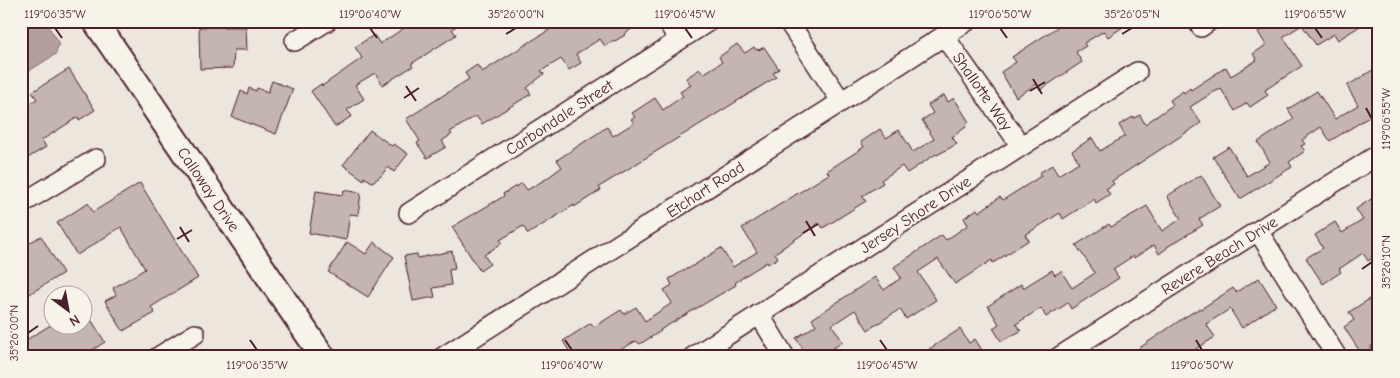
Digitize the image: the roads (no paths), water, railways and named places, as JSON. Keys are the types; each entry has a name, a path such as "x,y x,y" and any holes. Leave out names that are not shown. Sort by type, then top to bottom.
{"main road":[{"name":"Calloway Drive","path":"95,21 323,357"}],"street":[{"path":"295,41 327,21"},
{"path":"667,21 679,40"},
{"name":"Carbondale Street","path":"409,213 709,21"},
{"path":"788,21 841,101"},
{"name":"Etchart Road","path":"443,357 966,21"},
{"name":"Shallotte Way","path":"944,36 1021,146"},
{"name":"Jersey Shore Drive","path":"693,357 1137,72"},
{"name":"Revere Beach Drive","path":"1059,357 1379,154"},
{"path":"21,204 96,159"},
{"path":"1258,231 1337,357"},
{"path":"759,314 786,357"},
{"path":"158,357 195,334"}]}
